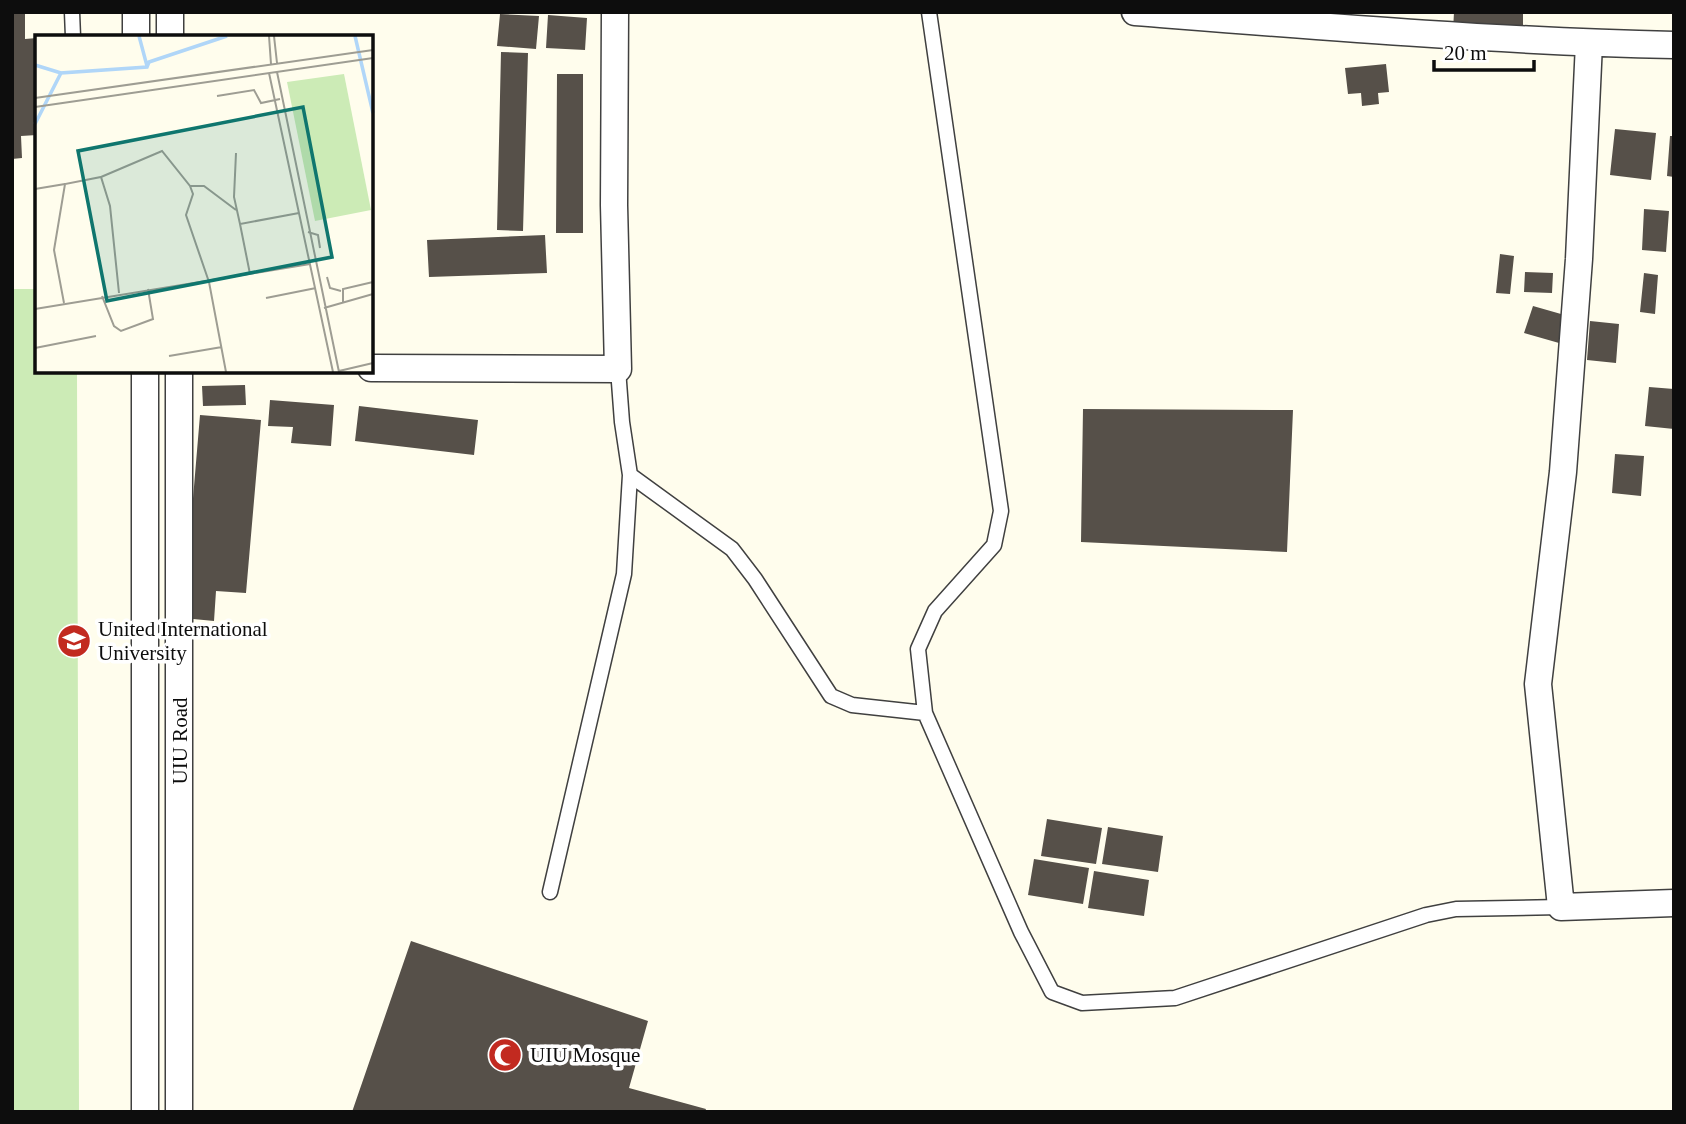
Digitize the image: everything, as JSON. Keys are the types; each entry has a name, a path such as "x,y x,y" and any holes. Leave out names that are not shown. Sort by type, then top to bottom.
{"street":[{"path":"136,12 136,35"},
{"path":"170,12 170,35"},
{"path":"373,368 618,369 614,205 615,12"},
{"path":"1135,12 1374,22 1589,43 1674,45"},
{"path":"1589,43 1579,259 1563,472 1538,684 1561,907 1674,903"},
{"name":"UIU Road","path":"145,373 145,1112"},
{"name":"UIU Road","path":"179,373 179,1112"},
{"path":"145,946 180,947"}],"lane":[{"path":"72,12 74,35"},
{"path":"929,12 1001,511 994,545 935,611 918,649 925,713 1021,932 1052,992 1082,1003 1175,998 1426,915 1456,909 1561,907"},
{"path":"550,892 624,574 630,475 618,369"},
{"path":"630,475 732,549 755,579 831,696 852,705 925,713"}],"green space":[{"path":"12,289 35,289 35,373 77,373 79,1112 12,1112"}],"building":[{"path":"12,12 25,12 25,39 35,38 35,135 21,136 22,158 12,159"},
{"path":"1454,12 1523,12 1523,30 1453,31"},
{"path":"500,14 539,16 536,49 497,46"},
{"path":"548,15 587,18 585,50 546,48"},
{"path":"501,52 528,53 523,231 497,230"},
{"path":"1386,64 1389,92 1378,93 1379,104 1362,106 1361,93 1348,94 1345,68"},
{"path":"557,74 583,74 583,233 556,233"},
{"path":"1615,129 1656,133 1651,180 1610,175"},
{"path":"1670,136 1674,136 1674,177 1667,176"},
{"path":"1644,209 1669,211 1666,252 1642,250"},
{"path":"545,235 547,273 429,277 427,240"},
{"path":"1500,254 1514,256 1510,294 1496,293"},
{"path":"1525,272 1553,273 1552,293 1524,292"},
{"path":"1644,273 1658,275 1655,314 1640,312"},
{"path":"1533,306 1568,316 1559,343 1524,333"},
{"path":"1590,321 1619,324 1616,363 1587,360"},
{"path":"245,385 246,405 203,406 202,386"},
{"path":"1649,387 1674,389 1674,429 1645,426"},
{"path":"270,400 334,405 331,446 291,443 293,427 268,426"},
{"path":"359,406 478,420 474,455 355,441"},
{"path":"1083,409 1293,410 1287,552 1081,542"},
{"path":"200,415 261,420 246,593 216,591 214,621 183,618"},
{"path":"1615,454 1644,456 1641,496 1612,493"},
{"path":"1047,819 1102,828 1096,864 1041,856"},
{"path":"1108,827 1163,836 1158,872 1102,864"},
{"path":"1034,859 1089,868 1083,904 1028,895"},
{"path":"1094,871 1149,880 1144,916 1088,908"},
{"name":"UIU Mosque","path":"411,941 648,1021 629,1088 706,1109 705,1112 352,1112"}],"place":[{"name":"United International University","path":"74,641"},
{"name":"UIU Mosque","path":"505,1055"}]}
